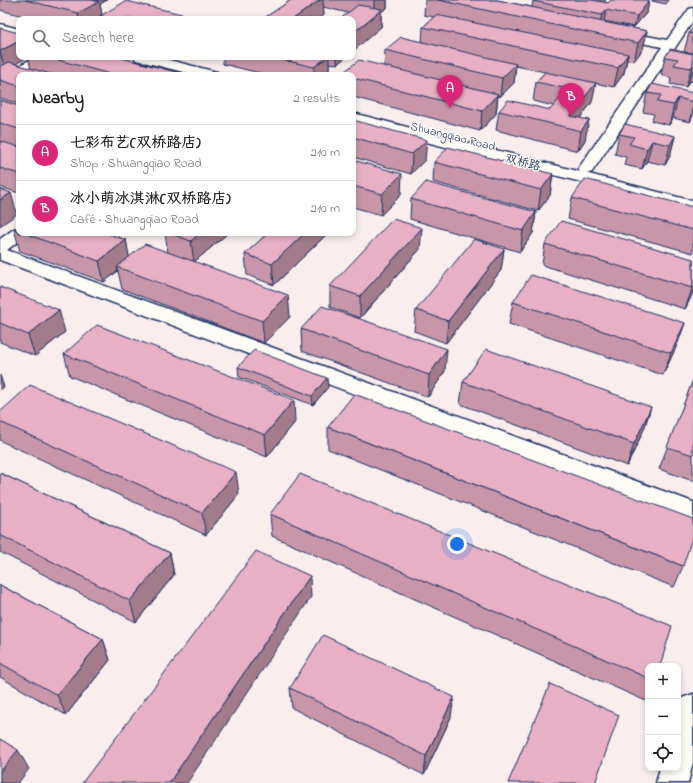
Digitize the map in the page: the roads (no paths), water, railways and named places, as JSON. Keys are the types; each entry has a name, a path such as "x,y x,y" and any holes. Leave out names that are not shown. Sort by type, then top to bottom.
{"street":[{"path":"586,169 693,12"},
{"path":"0,22 16,25"},
{"path":"0,28 16,32"},
{"path":"608,32 671,45"},
{"path":"18,72 40,60"},
{"path":"153,60 200,72"},
{"path":"127,61 171,72"},
{"path":"0,82 16,73"},
{"name":"Shuangqiao Road","path":"356,111 693,197"},
{"name":"双桥路","path":"356,119 693,206"},
{"path":"0,247 16,236"},
{"path":"0,254 693,512"},
{"path":"681,750 693,708"},
{"path":"672,783 675,771"}],"place":[{"name":"七彩布艺(双桥路店)","path":"450,108"},
{"name":"冰小萌冰淇淋(双桥路店)","path":"571,116"}]}
